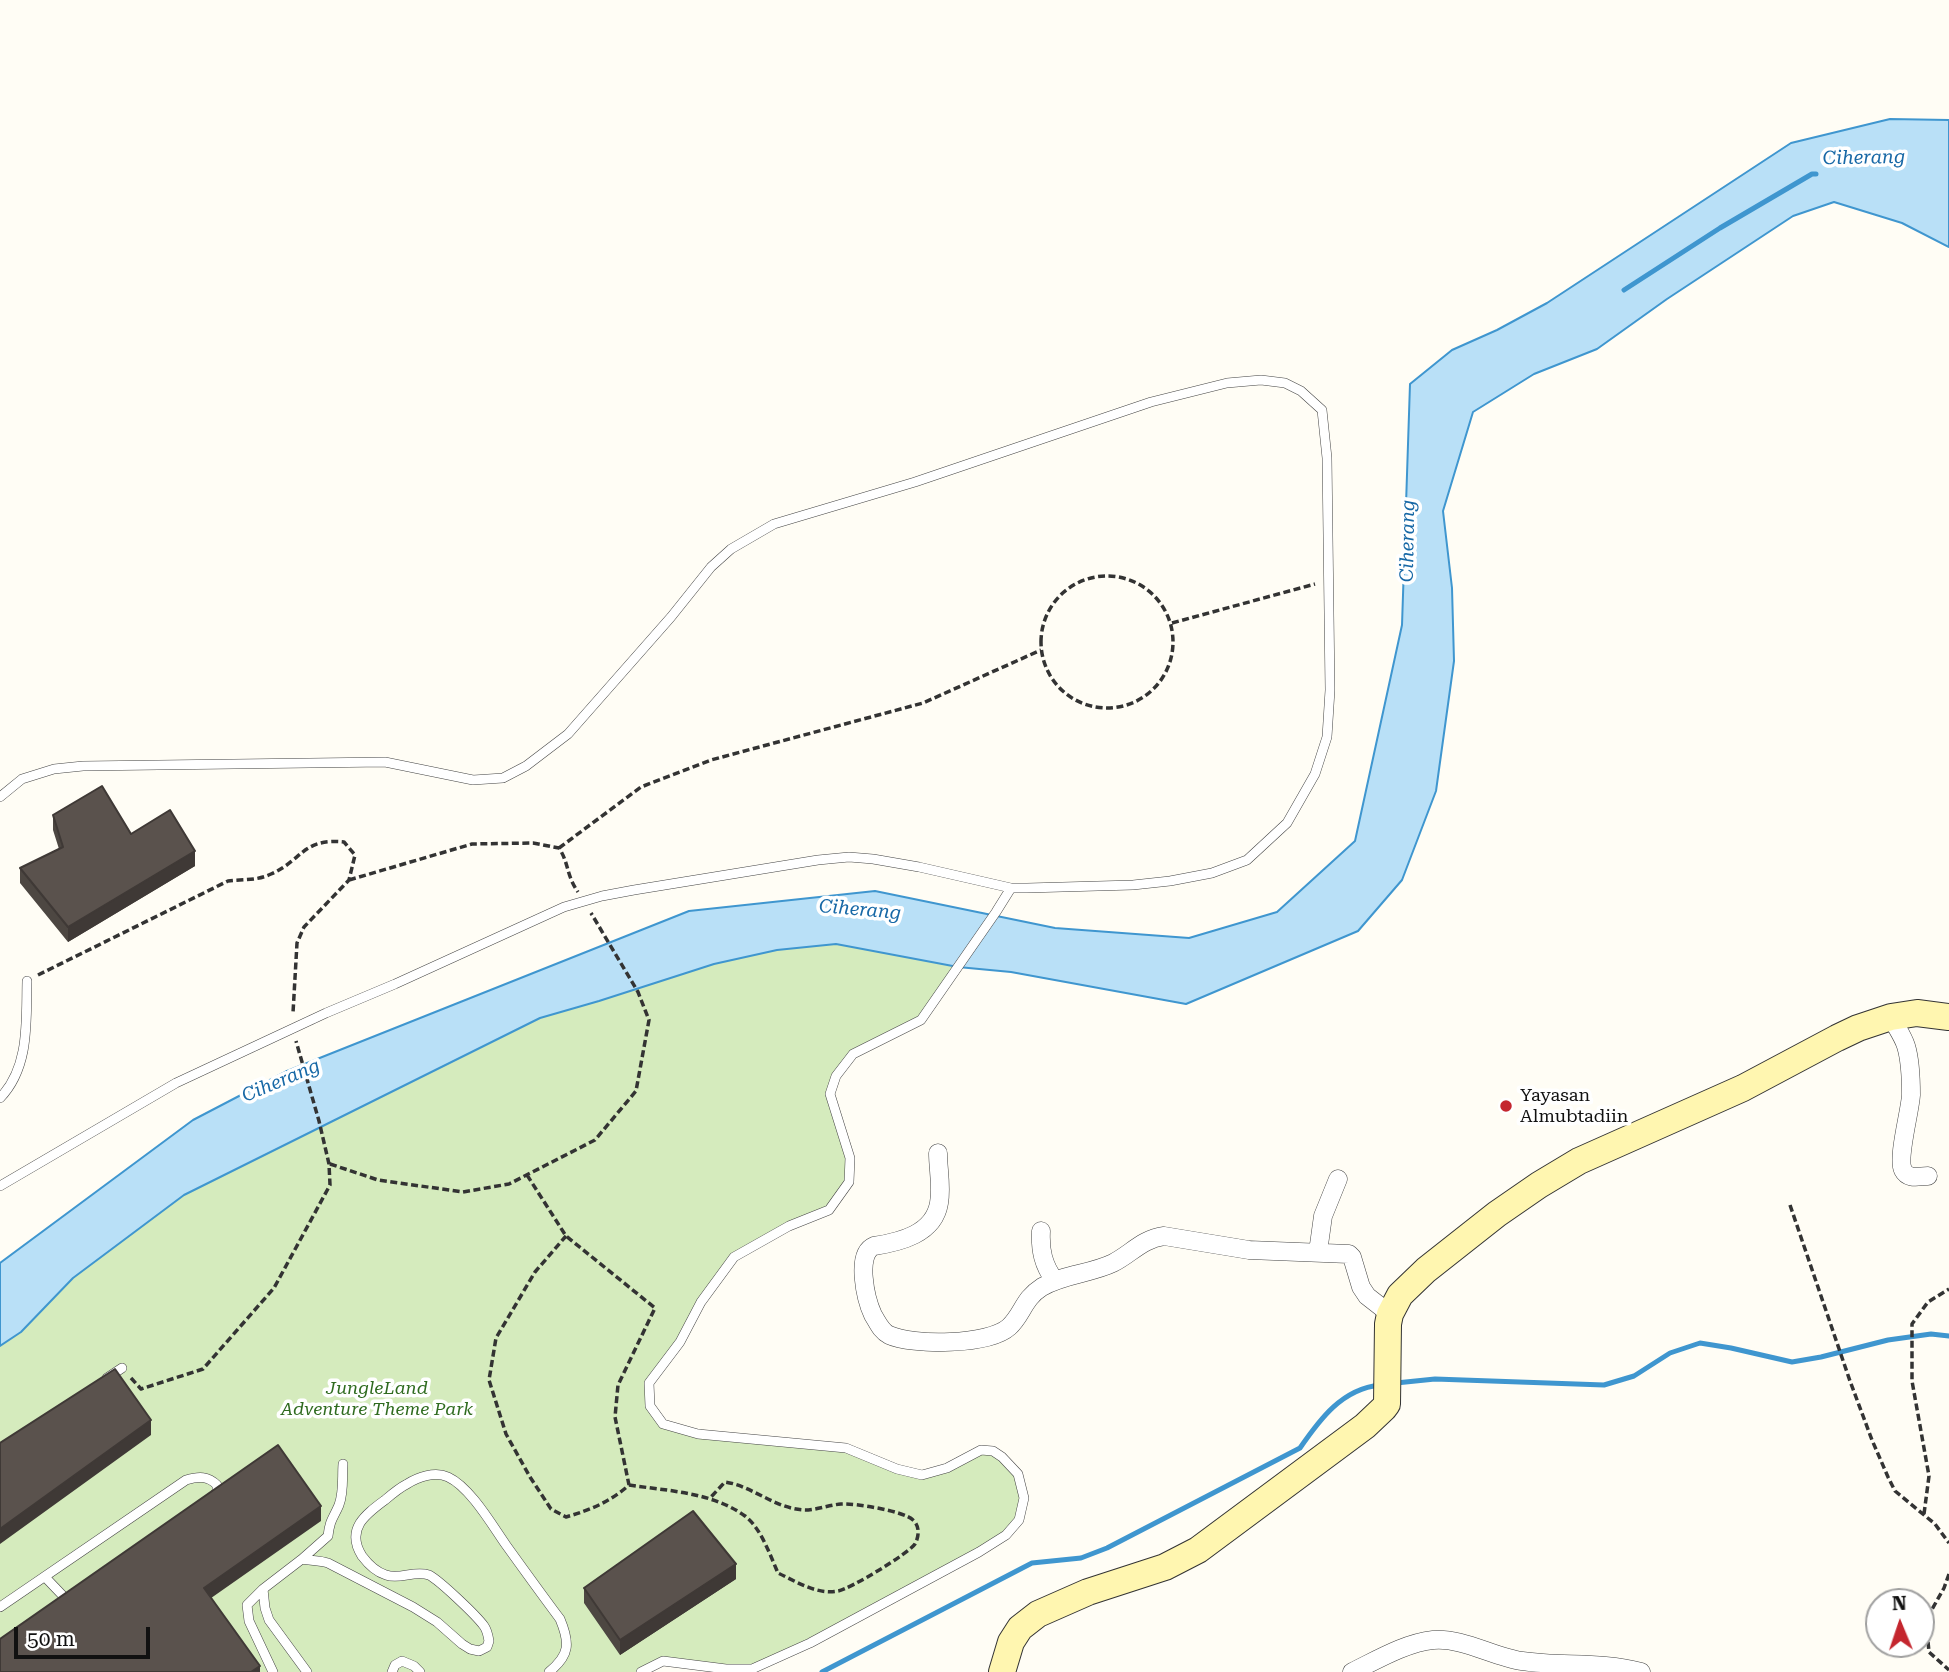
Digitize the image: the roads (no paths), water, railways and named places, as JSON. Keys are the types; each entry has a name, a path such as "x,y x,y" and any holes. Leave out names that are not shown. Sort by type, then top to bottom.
{"street":[{"path":"1002,1672 1011,1642 1020,1628 1038,1614 1088,1592 1165,1567 1198,1550 1365,1426 1384,1408 1388,1396 1390,1314 1400,1295 1426,1270 1497,1214 1579,1161 1743,1088 1837,1038 1891,1017 1917,1013 1949,1017"},
{"path":"1891,1017 1907,1048 1910,1080 1910,1109 1901,1158 1902,1167 1905,1174 1911,1177 1928,1176"},
{"path":"939,1153 940,1198 931,1222 917,1234 874,1246 865,1254 867,1302 882,1330 890,1335 919,1342 972,1340 993,1335 1008,1328 1028,1297 1055,1280 1083,1274 1114,1262 1141,1243 1164,1236 1249,1250 1351,1254 1361,1287 1367,1296 1390,1314"},
{"path":"1318,1252 1323,1216 1338,1179"},
{"path":"1041,1231 1042,1256 1055,1280"},
{"path":"1352,1672 1408,1646 1436,1640 1522,1661 1592,1664 1641,1672"}],"lane":[{"path":"0,797 22,779 54,769 83,766 385,762 473,780 503,778 526,766 568,734 671,617 711,567 731,549 774,524 915,482 1151,402 1227,383 1261,380 1284,383 1301,391 1322,410 1327,458 1329,580 1330,690 1326,737 1315,775 1287,823 1247,860 1212,873 1170,881 1133,885 1011,888 919,867 849,857 634,890 564,906 176,1083 0,1186"},
{"path":"641,1672 663,1661 726,1670 752,1669 810,1643 977,1553 1006,1535 1019,1520 1024,1498 1018,1474 993,1451 981,1450 947,1468 922,1475 897,1469 846,1448 698,1434 663,1424 650,1406 649,1383 680,1342 701,1302 734,1257 789,1226 830,1210 849,1182 850,1158 830,1094 836,1076 853,1054 921,1020 1011,888"},
{"path":"0,1098 16,1076 23,1054 27,981"},
{"path":"100,1383 122,1368"},
{"path":"273,1672 254,1632 247,1605 328,1536 330,1521 340,1504 343,1465"},
{"path":"302,1559 328,1563 413,1607 437,1622 462,1644 479,1651 486,1647 489,1641 485,1627 434,1578 418,1573 385,1575 364,1559 356,1542 356,1533 362,1518 406,1484 432,1475 450,1478 480,1509 560,1619 567,1640 565,1656 549,1672"},
{"path":"0,1607 186,1480 207,1477 218,1485 213,1497 201,1505"},
{"path":"45,1577 66,1599"},
{"path":"263,1589 269,1619 307,1672"},
{"path":"57,1606 78,1591"},
{"path":"391,1672 395,1665 402,1661 420,1672"}],"water":[{"path":"1890,119 1949,120 1949,247 1902,223 1834,202 1793,216 1597,349 1534,374 1473,412 1443,511 1452,588 1454,661 1436,791 1402,880 1358,931 1186,1004 836,944 777,950 714,964 540,1018 184,1195 73,1278 21,1332 0,1346 0,1263 193,1120 287,1071 689,911 875,891 1055,928 1189,938 1277,912 1355,841 1402,625 1410,384 1452,350 1547,303 1791,143"}],"waterway":[{"name":"Ciherang","path":"1624,290 1720,228 1816,174"},
{"path":"1396,1383 1435,1379 1604,1385 1634,1376 1670,1353 1700,1343 1792,1362 1888,1340 1931,1334 1949,1336"},
{"path":"822,1672 1032,1563 1081,1558 1107,1548 1300,1448 1324,1416 1343,1399 1354,1392 1380,1385"}],"place":[{"name":"Yayasan Almubtadiin","path":"1506,1106"}],"park label":[{"name":"JungleLand Adventure Theme Park","path":"377,1399"}]}
